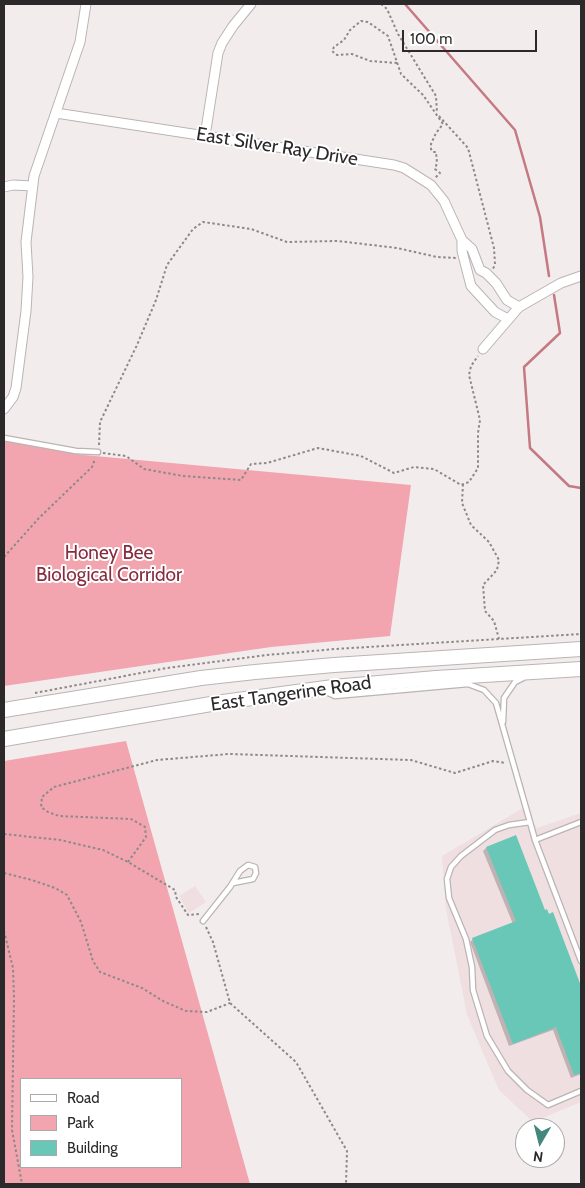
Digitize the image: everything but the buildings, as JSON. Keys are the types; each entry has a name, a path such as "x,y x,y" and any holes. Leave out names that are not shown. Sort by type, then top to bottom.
{"main road":[{"name":"East Tangerine Road","path":"4,710 157,685 254,672 334,664 581,649"},
{"name":"East Tangerine Road","path":"4,739 223,702 317,689 396,681 581,669"}],"street":[{"path":"4,409 13,398 16,388 26,310 28,277 26,242 38,160 80,42 86,4"},
{"path":"206,136 218,54 222,43 233,26 251,4"},
{"name":"East Silver Ray Drive","path":"56,113 404,168 430,184 444,201 462,240 472,249 480,270 489,276 507,300 519,308"},
{"path":"4,187 13,185 33,186"},
{"name":"East Silver Ray Drive","path":"462,240 462,252 471,286 495,312 508,319"},
{"path":"483,349 519,308 561,283 581,276"}],"lane":[{"path":"4,438 76,451 98,452"},
{"path":"503,728 504,698 515,682 537,671"},
{"path":"317,689 335,696 468,684 484,690 496,703 535,840 581,961"},
{"path":"530,822 494,830 461,856 451,867 449,873 449,898 466,939 472,967 473,990 487,1036 508,1071 527,1090 548,1105 581,1092"},
{"path":"535,840 581,822"},
{"path":"203,921 233,883 240,871 248,864 255,867 256,873 253,879 233,883"}],"path":[{"path":"381,4 387,9 398,34 436,96 437,114 468,148 494,248 495,264 489,276"},
{"path":"397,62 370,61 352,54 337,55 332,51 334,47 344,40 350,30 361,21 368,22 388,36 397,62 401,74 424,95 443,124 433,138 431,149 433,152 436,152 437,163 435,169 440,173 430,184"},
{"path":"4,557 39,518 92,467 98,452 100,422 141,336 168,265 193,229 204,222 251,229 287,242 338,241 397,248 437,257 464,259"},
{"path":"98,452 126,456 144,469 183,476 240,480 251,464 267,463 318,448 361,456 394,473 414,467 434,469 461,485 469,482 478,468 480,420 469,375 471,366 483,349"},
{"path":"462,484 462,503 471,525 489,542 499,560 497,570 483,585 485,611 494,621 499,639"},
{"path":"128,862 146,837 145,827 131,819 58,816 41,807 42,797 54,787 157,760 229,754 411,760 455,773 493,761 514,765"},
{"path":"4,834 60,840 102,850 128,862 175,890 176,897 188,915 200,914 213,942 230,1003 296,1062 347,1151 346,1184"},
{"path":"4,873 55,888 67,895 81,922 93,961 100,972 142,988 163,1001 186,1010 207,1012 230,1003"},
{"path":"4,931 13,968 12,1130 22,1184"}],"shaded area":[{"path":"523,808 537,828 581,813 581,1102 543,1118 529,1118 499,1090 467,1015 446,909 442,856"},
{"path":"195,886 206,902 189,913 179,896"}],"green space":[{"name":"Honey Bee Biological Corridor","path":"4,440 84,455 411,485 390,636 271,647 4,686"},
{"path":"126,741 250,1184 4,1184 4,761"}],"waterway":[{"path":"405,4 515,130 540,217 549,276"},
{"path":"554,295 560,333 524,367 530,448 569,486 581,488"}]}
